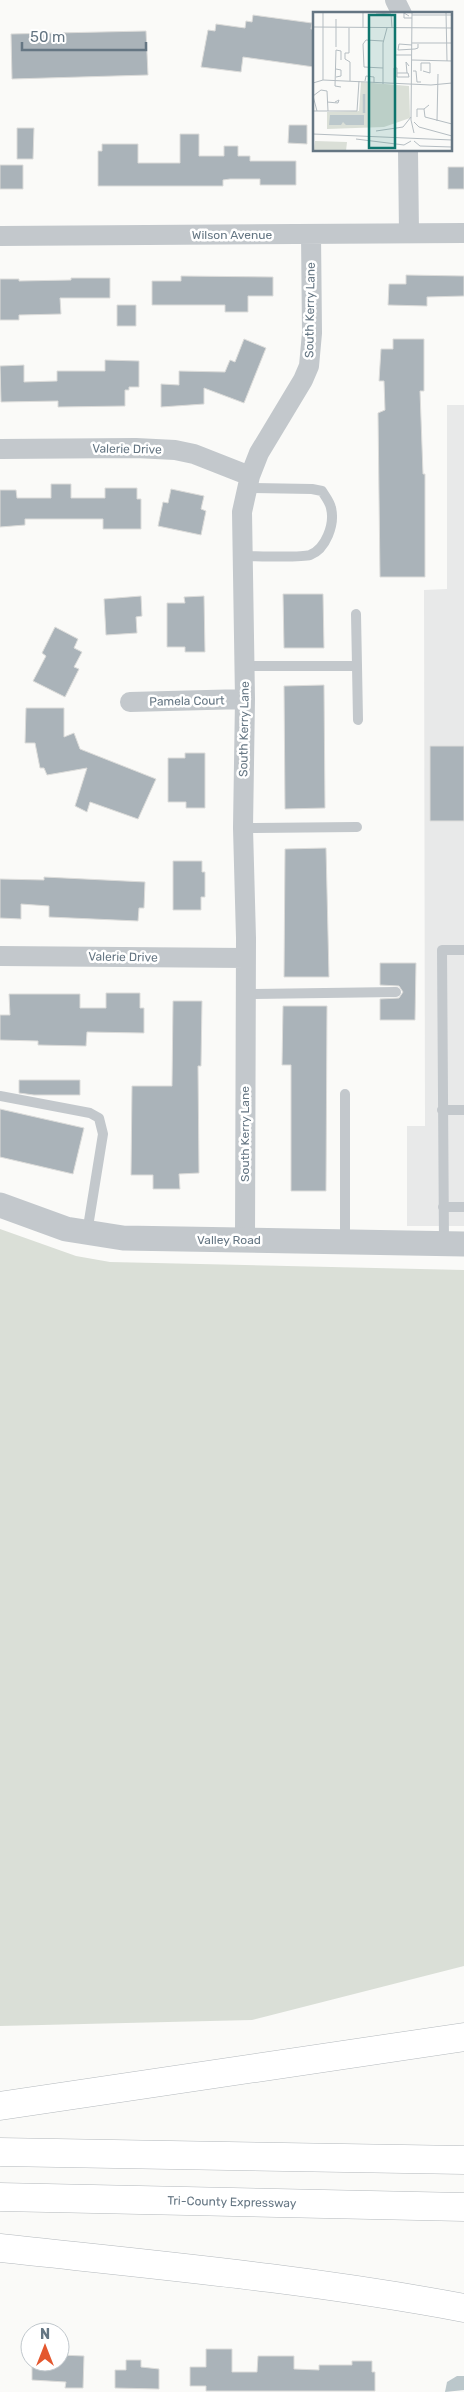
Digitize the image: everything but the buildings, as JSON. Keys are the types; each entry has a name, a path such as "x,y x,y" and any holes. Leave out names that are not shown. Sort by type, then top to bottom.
{"highway":[{"path":"0,2106 464,2036"},
{"path":"0,2152 464,2160"},
{"name":"Tri-County Expressway","path":"0,2197 464,2207"},
{"path":"0,2248 204,2269 386,2293 464,2308"}],"street":[{"path":"395,0 401,12"},
{"path":"408,151 409,233"},
{"name":"Wilson Avenue","path":"0,236 464,233"},
{"name":"South Kerry Lane","path":"245,1240 243,828 245,666 242,512 248,482 259,453 303,380 309,366 312,333 311,234"},
{"name":"Valerie Drive","path":"0,449 136,448 175,450 194,454 248,482"},
{"name":"Pamela Court","path":"130,702 245,700"},
{"name":"Valerie Drive","path":"0,956 245,958"},
{"name":"Valley Road","path":"0,1205 66,1229 123,1238 454,1244"}],"lane":[{"path":"243,556 309,556 319,549 326,539 332,518 332,509 322,491 248,482"},
{"path":"356,614 358,720"},
{"path":"245,666 357,666"},
{"path":"243,828 357,827"},
{"path":"454,1244 443,1207 442,950 464,950"},
{"path":"245,994 396,992"},
{"path":"345,1094 345,1242"},
{"path":"0,1096 90,1112 98,1118 102,1134 87,1233"},
{"path":"442,1110 464,1110"},
{"path":"443,1207 464,1206"}],"shaded area":[{"path":"447,405 464,405 464,1226 407,1226 407,1126 425,1126 424,590 447,589"},
{"path":"0,1229 76,1256 110,1262 464,1270 464,1966 252,2020 0,2026"},
{"path":"457,2376 464,2376 464,2390 445,2392 447,2382"}]}
